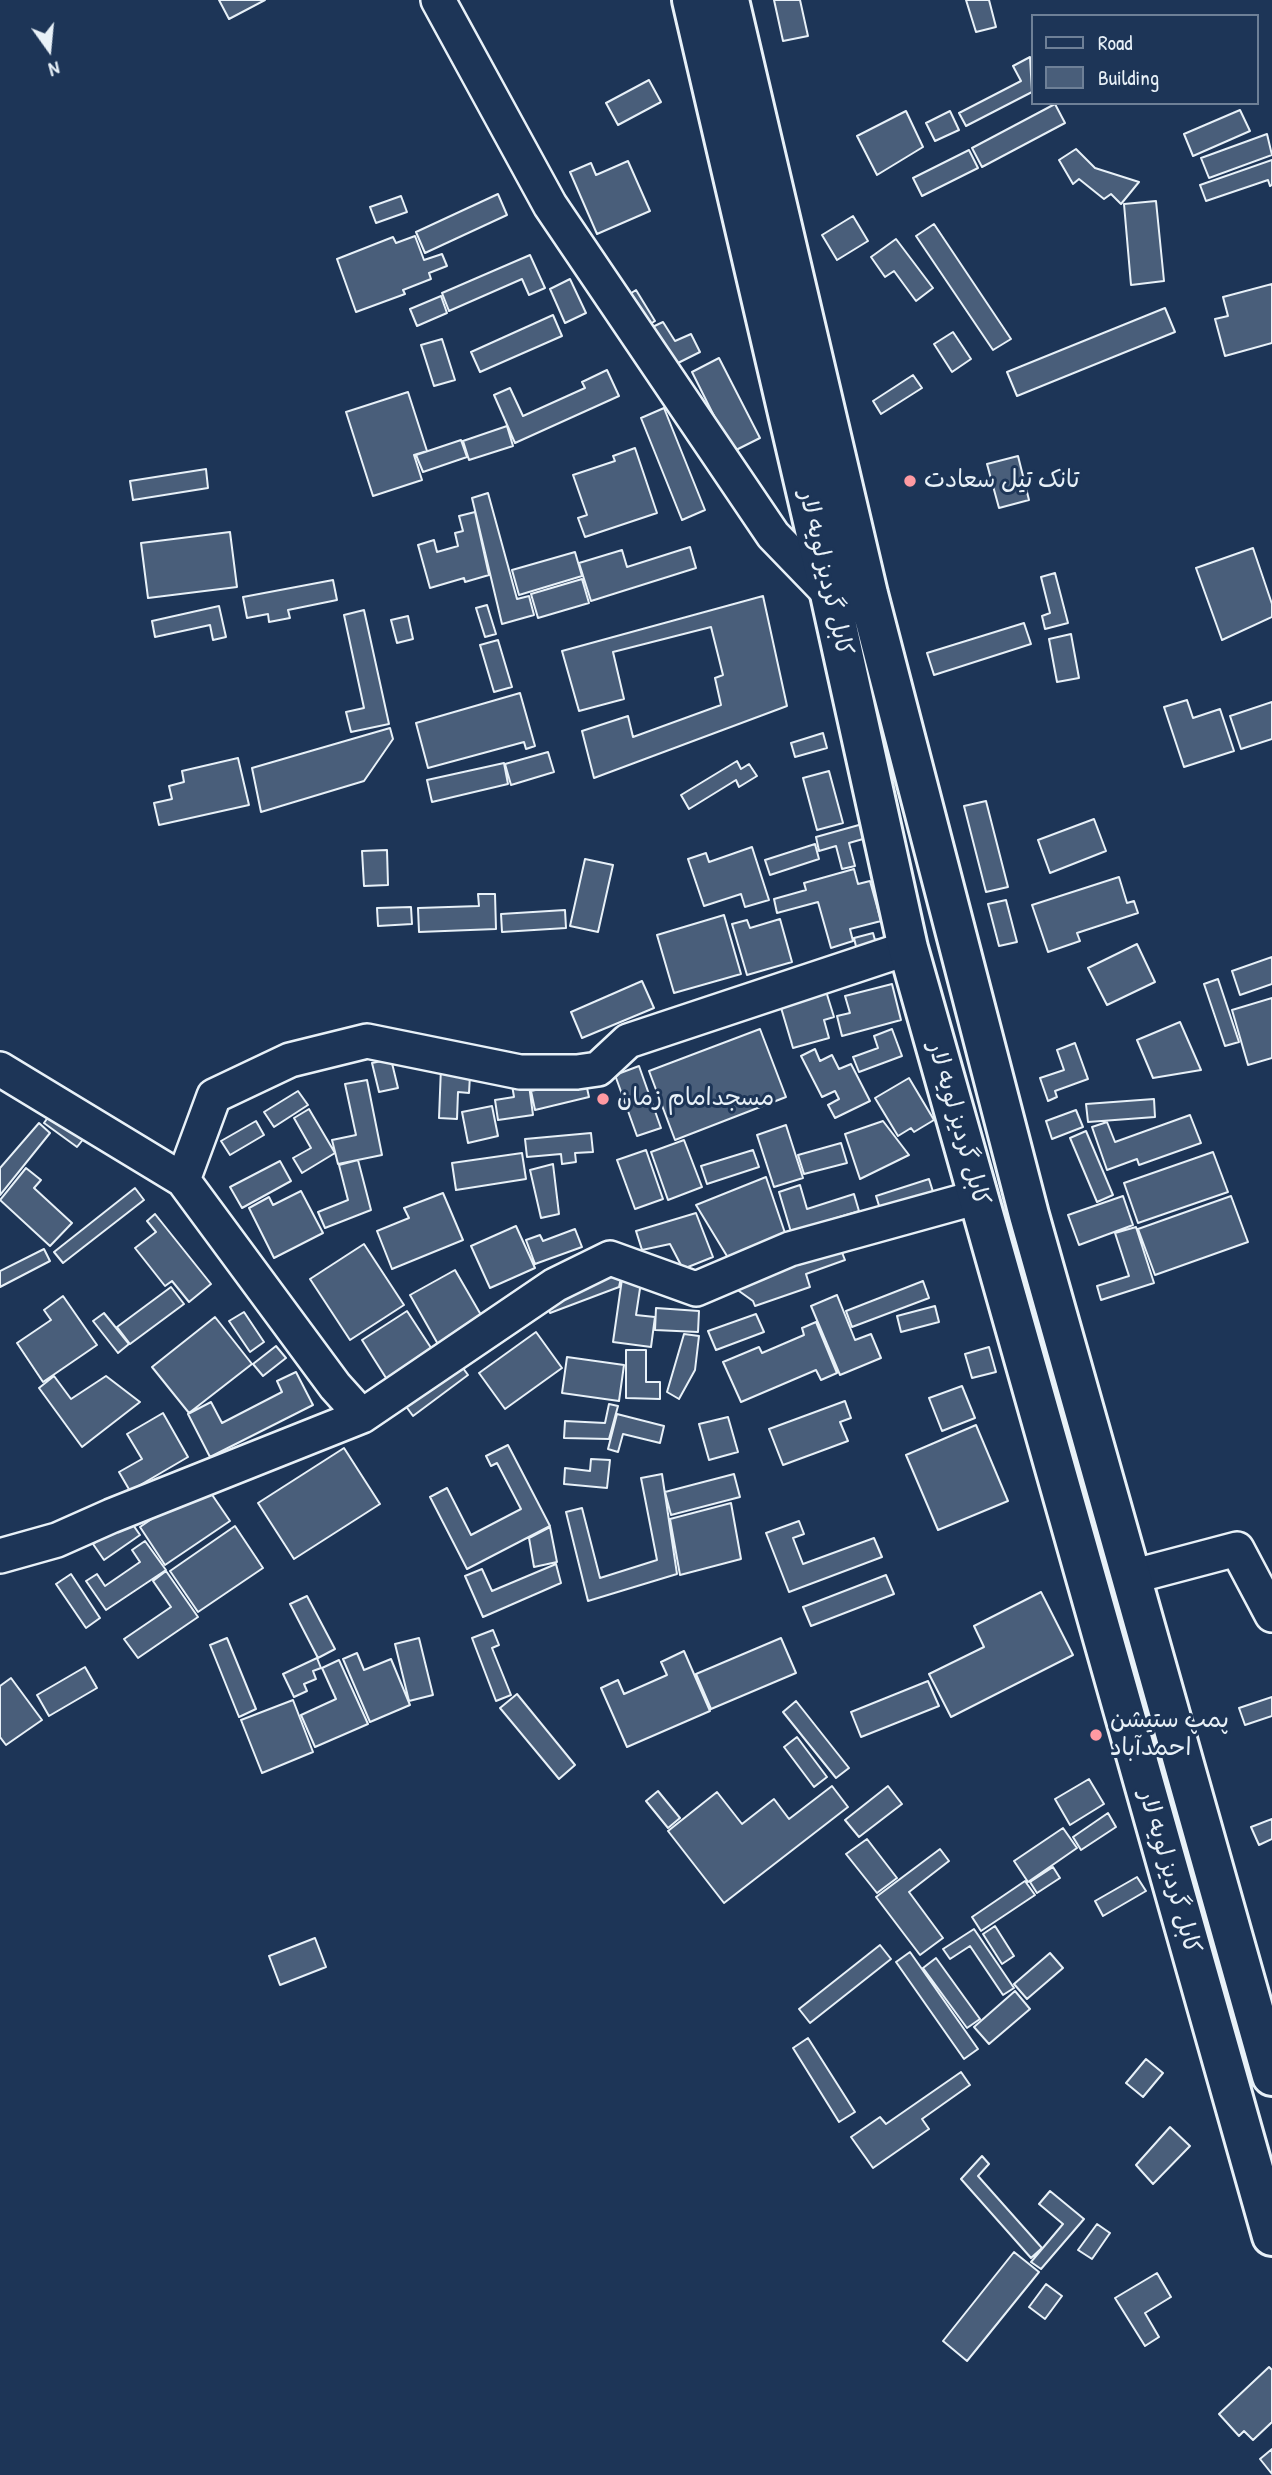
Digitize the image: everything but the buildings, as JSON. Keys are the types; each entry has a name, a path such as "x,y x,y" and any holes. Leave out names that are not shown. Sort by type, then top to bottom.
{"highway":[{"name":"کابل گردیز لویه لار","path":"692,0 830,594 908,948 1272,2236"},
{"name":"کابل گردیز لویه لار","path":"729,0 868,594 1030,1215 1272,2076"}],"street":[{"path":"438,0 550,205 773,535 830,594"},
{"path":"183,1180 214,1096 290,1060 367,1041 520,1072 577,1072 598,1069 628,1041 908,948"},
{"path":"0,1069 183,1180 335,1386 362,1416"},
{"path":"0,1556 57,1540 362,1416 555,1286 610,1258 696,1289 790,1249 978,1197"},
{"path":"1132,1577 1237,1549 1272,1615"}],"place":[{"name":"تانک تیل سعادت","path":"910,481"},
{"name":"مسجدامام زمان","path":"603,1099"},
{"name":"پمپ ستیشن احمدآباد","path":"1096,1735"}]}
